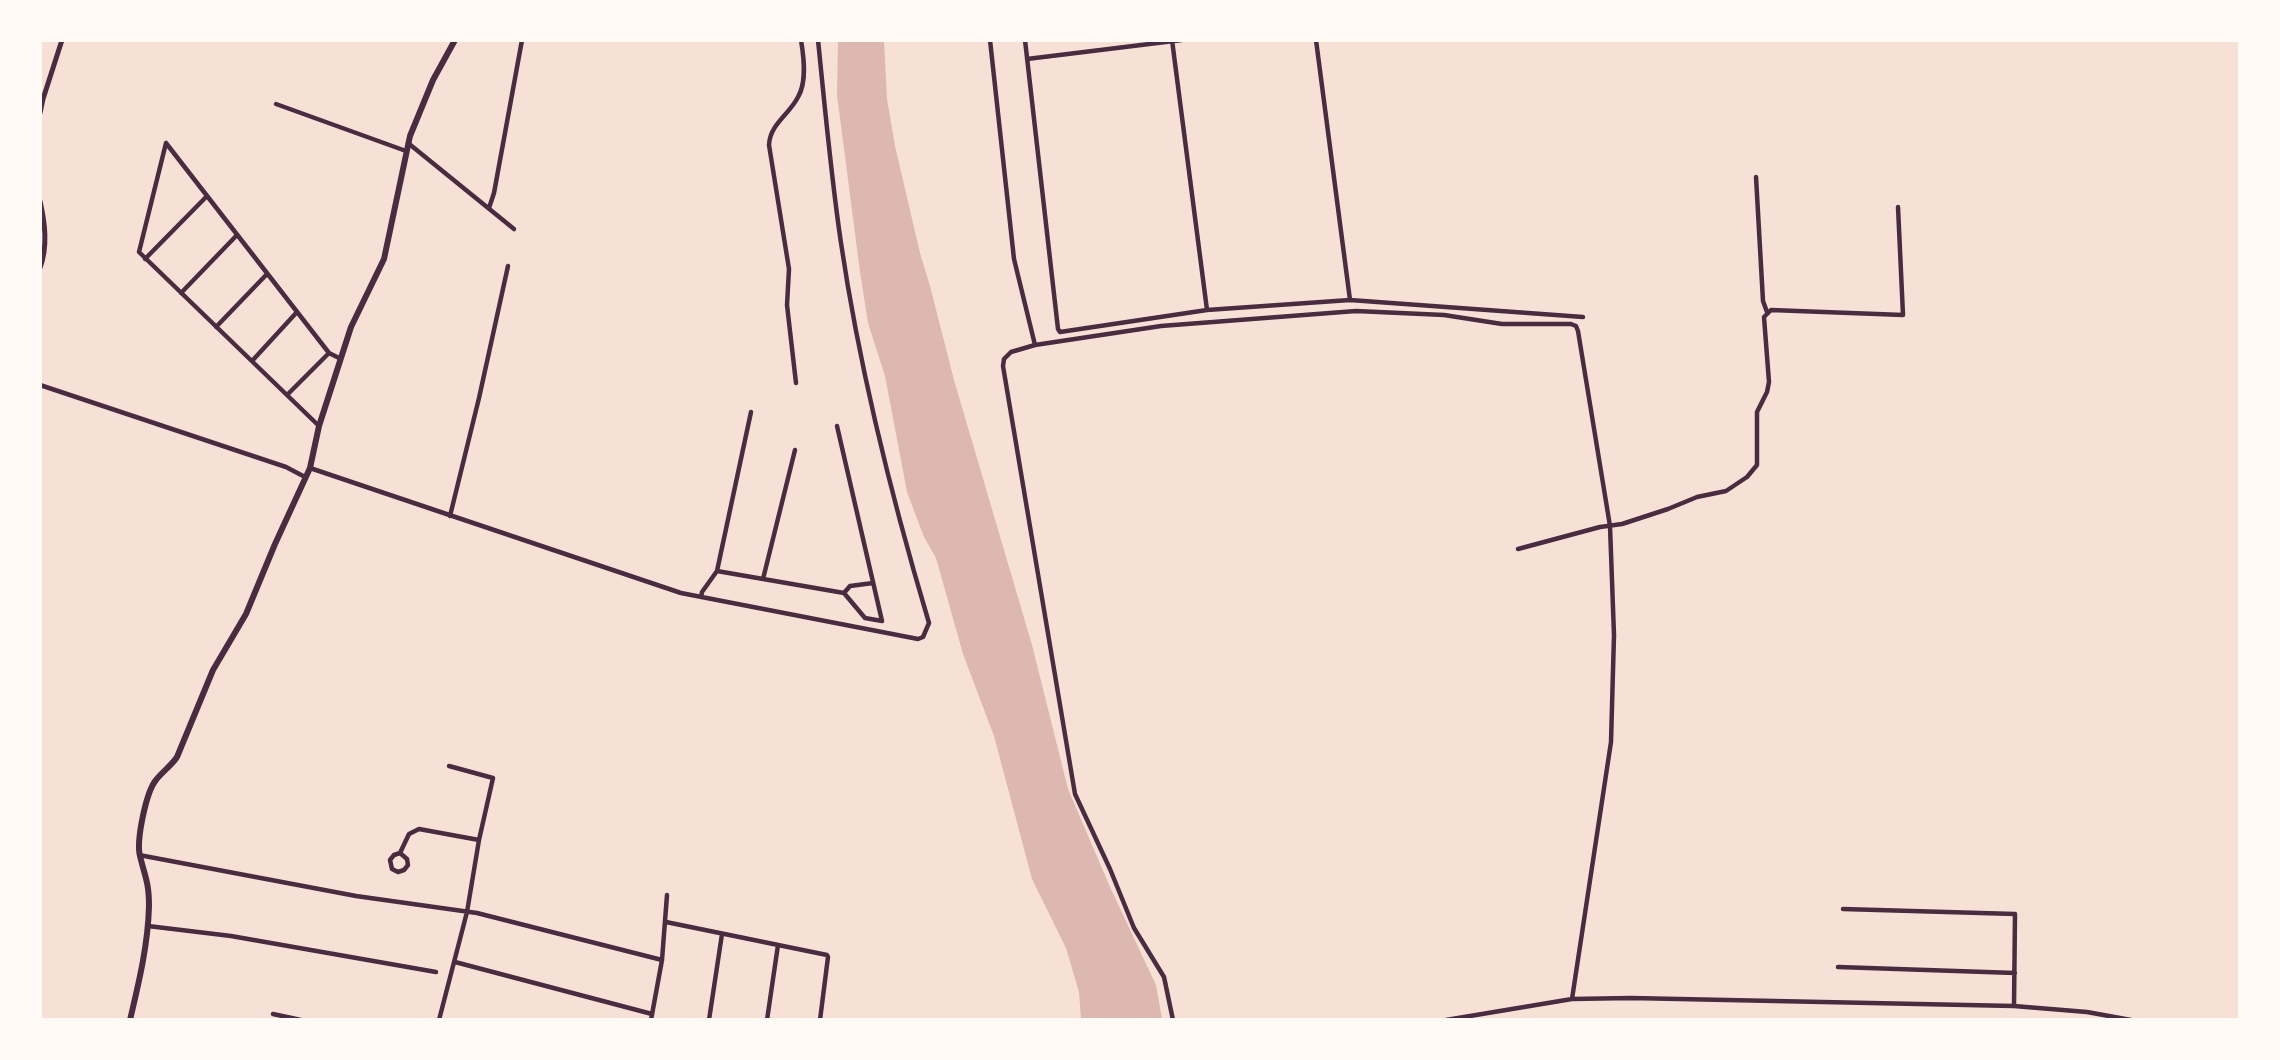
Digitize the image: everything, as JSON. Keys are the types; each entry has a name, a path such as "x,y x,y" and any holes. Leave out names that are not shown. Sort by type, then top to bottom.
{"main road":[{"path":"130,1020 144,958 148,926 149,885 139,855 139,840 154,782 177,757 213,670 246,614 310,468 319,426 351,327 384,259 408,143 433,80 455,40"}],"street":[{"path":"40,113 42,99 62,40"},
{"path":"489,208 494,193 522,40"},
{"path":"796,383 787,304 789,269 769,145 774,128 799,96 803,82 801,40"},
{"path":"310,468 681,593 918,639 926,634 929,623 892,495 860,348 841,245 818,40"},
{"path":"990,40 1014,259 1035,345"},
{"path":"1025,40 1059,331 1207,310 1350,300 1583,317"},
{"path":"1027,59 1182,40"},
{"path":"1316,40 1350,300"},
{"path":"1172,41 1207,310"},
{"path":"276,104 406,151"},
{"path":"319,426 139,252 166,143 329,353 341,359"},
{"path":"408,143 514,229"},
{"path":"1756,177 1763,300 1767,312"},
{"path":"145,259 207,196"},
{"path":"40,201 45,254 40,268"},
{"path":"1518,549 1610,526 1668,509 1697,497 1726,491 1756,468 1757,412 1767,392 1769,382 1764,317 1767,312 1775,310 1902,315 1898,207"},
{"path":"181,293 237,235"},
{"path":"450,516 508,266"},
{"path":"216,327 267,274"},
{"path":"1173,1020 1164,977 1134,928 1073,787 1058,688 1013,435 1003,366 1004,359 1011,352 1035,345 1161,326 1356,311 1444,315 1502,324 1571,324 1576,326 1610,526 1614,634 1611,742 1572,999"},
{"path":"252,361 297,312"},
{"path":"287,395 329,353"},
{"path":"40,385 286,467 305,477"},
{"path":"701,597 717,571 751,412"},
{"path":"717,571 844,593 865,618 882,621 837,426"},
{"path":"763,579 795,450"},
{"path":"844,593 850,586 873,583"},
{"path":"439,1019 467,912 479,840 493,778 449,766"},
{"path":"400,853 407,859 408,865 404,870 398,872 392,869 390,860 394,855 400,853 409,834 418,829 479,840"},
{"path":"139,855 356,896 467,912 662,960"},
{"path":"455,962 652,1017 662,960 667,895"},
{"path":"1843,909 2015,914 2014,1006"},
{"path":"666,922 828,956 820,1020"},
{"path":"148,926 231,936 436,972"},
{"path":"709,1020 722,934"},
{"path":"767,1020 778,945"},
{"path":"1839,967 2014,973"},
{"path":"1446,1020 1572,999 1631,998 2014,1006 2087,1012 2131,1020"},
{"path":"273,1014 301,1020"}],"shaded area":[{"path":"838,41 884,41 887,99 895,146 920,253 954,380 1032,645 1068,789 1110,887 1156,985 1162,1019 1081,1019 1079,992 1066,948 1032,879 994,736 963,654 936,558 924,537 907,492 885,376 868,323 860,272 837,95"}]}
